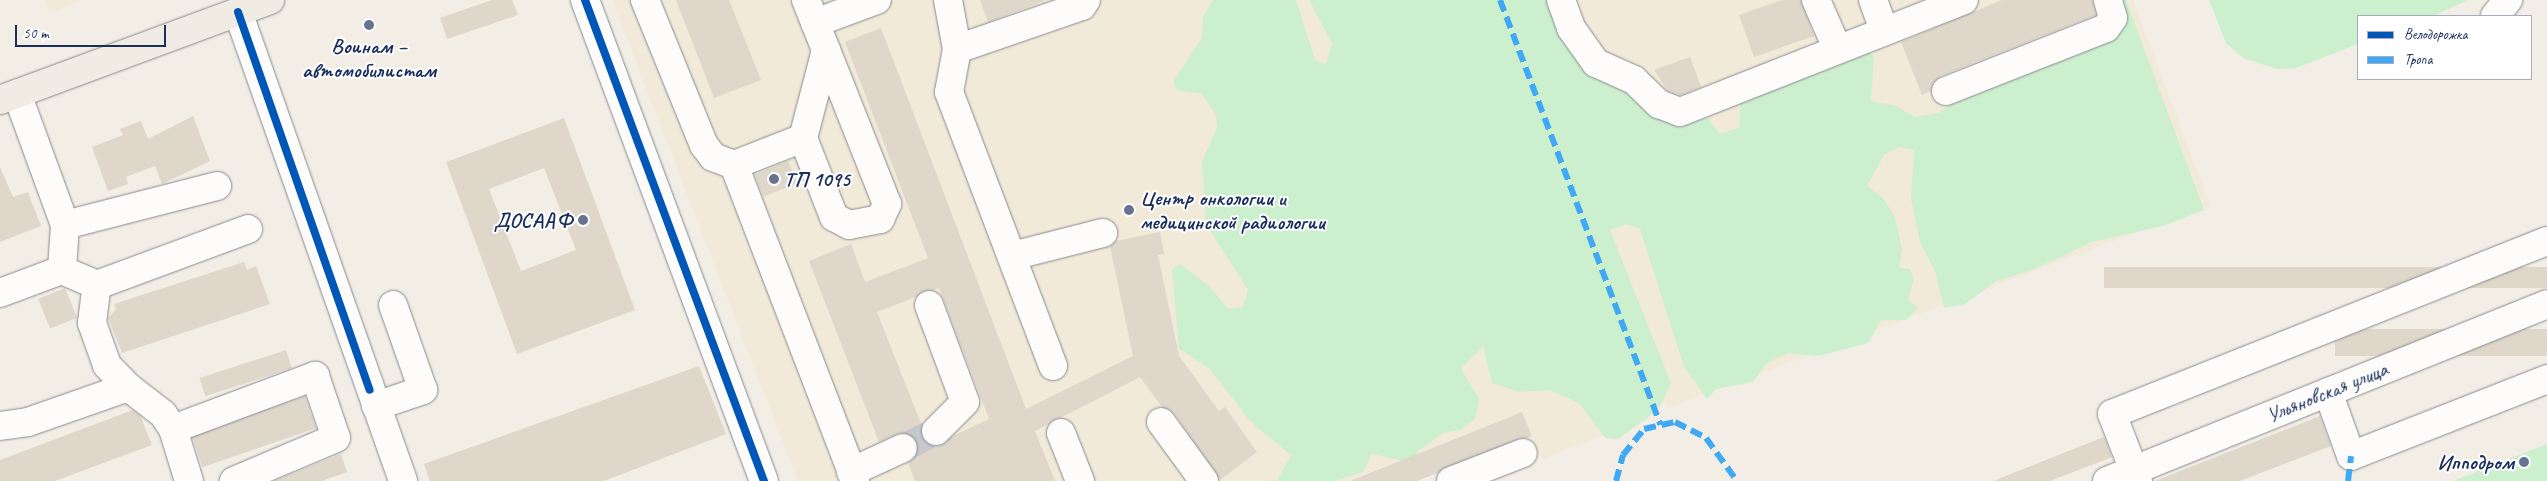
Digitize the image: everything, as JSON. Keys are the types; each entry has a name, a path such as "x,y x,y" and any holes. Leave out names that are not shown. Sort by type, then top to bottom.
{"main road":[{"path":"9,97 270,0"}],"street":[{"path":"585,0 764,481"},
{"path":"644,0 704,145 713,156 734,165 803,138"},
{"path":"826,50 803,138 834,217 849,225 880,219 887,204 811,12 877,0"},
{"path":"948,0 957,49 949,92 1053,366"},
{"path":"957,49 1082,6 1086,0"},
{"path":"1561,0 1584,52 1596,62 1634,80 1659,104 1680,112 1837,48 1964,0"},
{"path":"1816,0 1837,48"},
{"path":"1873,0 1884,30"},
{"path":"1946,91 2106,28 2113,18 2108,0"},
{"path":"2496,15 2508,0"},
{"path":"238,12 403,481"},
{"path":"9,97 65,225 62,270"},
{"path":"734,165 853,476 902,448"},
{"path":"65,225 217,186"},
{"path":"0,293 62,270 97,285 248,229"},
{"path":"1012,256 1103,233"},
{"path":"2137,475 2112,414 2547,240"},
{"path":"97,285 92,323 106,365 128,387 163,414 173,429 189,481"},
{"name":"Ульяновская улица","path":"2108,481 2137,475 2328,392 2547,304"},
{"path":"373,398 423,390 393,305"},
{"path":"929,306 964,402 936,431"},
{"path":"173,429 315,376 336,438 234,481"},
{"path":"2328,392 2351,456 2547,379"},
{"path":"0,426 28,422 128,387"},
{"path":"1161,422 1204,481"},
{"path":"1062,433 1080,481"},
{"path":"1451,481 1524,453"}],"shaded area":[{"path":"44,0 84,0 49,13"},
{"name":"Центр онкологии и медицинской радиологии","path":"612,0 1485,0 1646,419 1542,459 1522,412 1348,481 798,481"},
{"path":"1513,0 2133,0 2210,205 1668,408"}],"green space":[{"path":"1213,0 1296,0 1315,60 1326,64 1332,44 1309,0 1548,0 1648,113 1667,121 1709,119 1720,134 1739,128 1741,97 1865,46 1874,58 1871,101 1896,106 1915,117 1939,113 1956,100 2081,49 2111,0 2126,0 2204,210 2163,226 2092,242 2032,270 1996,281 1965,304 1944,308 1935,271 1920,242 1911,199 1914,150 1899,147 1884,155 1867,186 1883,198 1895,217 1902,249 1899,268 1910,269 1914,278 1908,300 1918,308 1906,320 1881,320 1868,343 1818,356 1788,353 1767,363 1753,382 1716,389 1707,399 1684,367 1640,229 1626,224 1610,230 1671,383 1661,405 1646,419 1618,439 1605,438 1579,403 1549,390 1519,392 1492,383 1483,346 1461,369 1479,399 1475,419 1460,430 1443,433 1418,451 1413,463 1372,454 1363,472 1335,481 1264,481 1277,480 1291,455 1250,421 1209,368 1179,349 1172,270 1180,264 1210,287 1228,309 1243,307 1248,290 1206,224 1202,161 1217,128 1216,115 1202,94 1177,90 1173,82 1202,38 1203,17"},
{"path":"2209,0 2468,0 2435,15 2357,15 2357,44 2296,68 2277,69 2243,58 2226,43"},
{"name":"Ипподром","path":"2547,444 2547,481 2453,481"}],"building":[{"path":"492,0 512,0 518,15 447,39 440,18"},
{"path":"676,0 729,0 761,80 714,98"},
{"path":"980,0 1044,0 1044,1 988,22"},
{"path":"1782,0 1801,0 1814,36 1754,57 1739,15"},
{"path":"2002,0 2093,0 2096,15 1940,76 1931,91 1922,95 1901,42"},
{"name":"Центр онкологии и медицинской радиологии","path":"881,28 1026,409 1133,356 1110,246 1116,241 1160,232 1164,254 1158,255 1179,356 1219,411 1225,407 1257,452 1220,480 1174,413 1162,407 1140,377 1035,431 1055,481 915,481 908,463 918,450 912,436 897,434 879,442 809,261 851,244 865,282 928,258 845,42","holes":["939,288 989,419 932,446 921,436 922,426 877,312"]},
{"path":"1690,57 1701,87 1680,95 1668,91 1654,70"},
{"path":"193,116 210,161 162,184 155,166 126,177 128,184 108,191 92,147 123,135 120,129 141,121 148,139"},
{"name":"ДОСААФ","path":"564,118 635,310 517,354 446,162","holes":["544,168 576,250 521,271 489,189"]},
{"name":"ТП 1095","path":"788,161 797,183 764,197 755,174"},
{"path":"0,167 13,197 28,192 41,226 0,242"},
{"path":"244,262 247,270 256,266 270,304 122,353 108,318 116,309 114,304"},
{"path":"2104,267 2547,267 2547,288 2104,288"},
{"path":"65,288 77,318 50,329 38,299"},
{"path":"2335,329 2547,329 2547,356 2335,356"},
{"path":"286,350 292,368 205,396 199,378"},
{"path":"699,366 726,434 604,481 430,481 424,464"},
{"path":"305,396 316,428 203,467 192,435"},
{"path":"133,410 141,417 152,445 55,481 0,481 0,460"},
{"path":"1522,412 1532,436 1417,481 1350,481"},
{"path":"2320,416 2331,446 2240,481 2155,481"},
{"path":"2104,437 2112,457 2050,481 1993,481"},
{"path":"341,454 347,472 322,481 274,481"}],"tunnel":[{"path":"903,448 936,431"}],"marked path":[{"path":"1500,0 1661,425"},
{"path":"1616,481 1623,455 1644,429 1675,422 1706,438 1737,481"},
{"path":"2348,481 2351,456"}],"cycle path":[{"path":"585,0 764,481"},
{"path":"238,12 370,390"}],"place":[{"name":"Воинам – автомобилистам","path":"369,25"},
{"name":"ТП 1095","path":"774,179"},
{"name":"Центр онкологии и медицинской радиологии","path":"1129,210"},
{"name":"ДОСААФ","path":"583,220"},
{"name":"Ипподром","path":"2524,462"}]}
